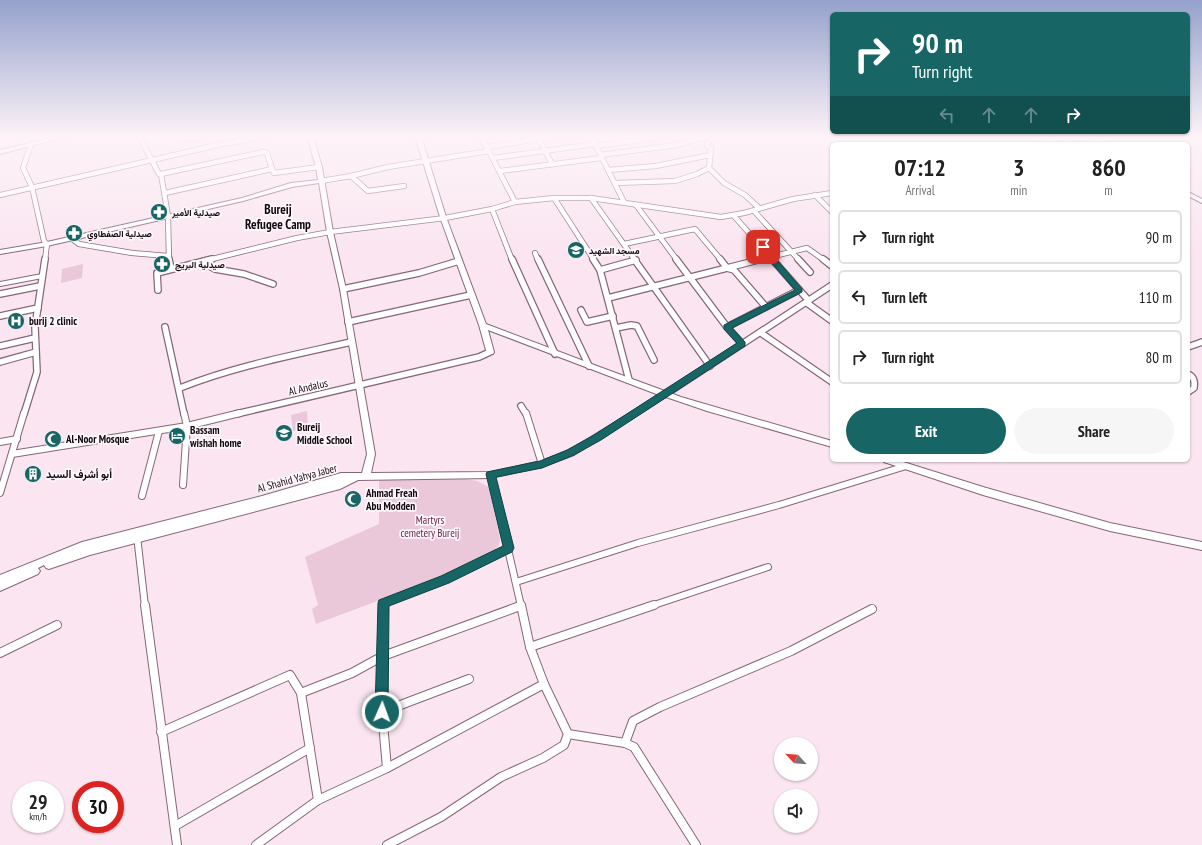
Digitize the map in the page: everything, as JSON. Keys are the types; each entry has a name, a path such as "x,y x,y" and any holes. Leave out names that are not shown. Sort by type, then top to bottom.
{"street":[{"path":"0,493 37,372 34,338 47,244 44,241 32,187 27,175"},
{"path":"0,195 85,175"},
{"path":"161,175 168,216 168,256 171,269"},
{"path":"165,193 243,175"},
{"path":"320,175 330,232 343,289 371,454 362,476 491,474 542,464 570,453 597,438 710,366 830,286"},
{"path":"430,175 443,217 483,325 490,352"},
{"path":"502,175 515,202"},
{"path":"611,175 624,202"},
{"path":"615,184 675,181 692,175"},
{"path":"716,175 724,183 745,195 760,208"},
{"path":"0,252 47,244 243,199 291,185 351,176 368,191 404,186"},
{"path":"158,290 157,273 171,269 297,238 492,209 515,202 554,198 591,198 721,217 734,216 754,211 781,202 830,193"},
{"path":"815,195 830,210"},
{"path":"1190,195 1202,201"},
{"path":"554,198 600,270 629,380"},
{"path":"591,198 710,366"},
{"path":"636,205 727,327 742,344"},
{"path":"492,209 511,258 555,354"},
{"path":"754,211 810,272"},
{"path":"734,216 772,258 808,302 830,319"},
{"path":"624,244 695,229 727,268 734,270 766,307"},
{"path":"71,238 79,244 119,252 168,256"},
{"path":"608,298 807,248 830,265"},
{"path":"535,253 589,366"},
{"path":"600,270 636,260"},
{"path":"343,289 419,273 459,261"},
{"path":"202,262 215,269 244,274 273,284"},
{"path":"0,284 42,276"},
{"path":"0,294 40,286"},
{"path":"727,327 799,290"},
{"path":"348,322 471,295"},
{"path":"0,316 38,308"},
{"path":"581,310 587,322 612,316"},
{"path":"483,325 555,354 707,408 830,443"},
{"path":"616,328 631,325 637,326 654,360"},
{"path":"165,327 180,388 187,426 183,485"},
{"path":"761,332 830,381"},
{"path":"0,346 34,338"},
{"path":"180,388 202,379 236,369 351,342"},
{"path":"1190,346 1202,342"},
{"path":"0,362 36,352"},
{"name":"Al Andalus","path":"12,454 187,426 479,357 490,352"},
{"path":"1190,376 1195,382 1194,388 1190,391"},
{"path":"521,406 526,414 542,464"},
{"path":"142,496 159,431"},
{"path":"0,442 17,439"},
{"path":"893,462 983,491 1110,527 1202,546"},
{"path":"516,582 638,544 779,505 906,466"},
{"path":"387,845 441,817 500,777 542,758 564,745 568,734 544,684 530,647 491,474"},
{"name":"Al Shahid Yahya Jaber","path":"0,580 63,553 340,485 362,476"},
{"path":"137,536 161,732 177,845"},
{"name":"Al Shahid Yahya Jaber","path":"0,587 58,561 137,536"},
{"path":"387,768 382,712 383,603 445,579 508,548"},
{"path":"530,647 768,567"},
{"path":"301,693 352,673 383,656 520,606"},
{"path":"625,743 632,721 660,707 791,651 872,609"},
{"path":"0,653 57,625"},
{"path":"161,732 290,675 301,693 318,800"},
{"path":"382,712 469,679"},
{"path":"256,845 318,800 387,768 544,684"},
{"path":"568,734 625,743 634,747 696,845"},
{"path":"175,826 310,748"}],"green space":[{"path":"83,264 82,278 61,283 62,269"},
{"path":"307,411 308,427 293,431 291,415"},
{"name":"Martyrs cemetery Bureij","path":"455,477 477,481 489,487 500,539 499,545 495,550 480,560 449,574 316,624 312,609 318,605 305,557 379,524 379,479"}],"place":[{"name":"صيدلية الأمير","path":"159,212"},
{"name":"صيدلية الصفطاوي","path":"74,233"},
{"name":"مسجد الشهيد","path":"576,250"},
{"name":"صيدلية البريج","path":"162,264"},
{"name":"burij 2 clinic","path":"16,321"},
{"name":"Bureij Middle School","path":"284,433"},
{"name":"Bassam wishah home","path":"177,436"},
{"name":"Al-Noor Mosque","path":"53,439"},
{"name":"أبو أشرف السيد","path":"33,474"},
{"name":"Ahmad Freah Abu Modden","path":"353,499"}],"district":[{"name":"Bureij Refugee Camp","path":"278,216"}],"route":[{"path":"382,712 383,603 445,579 508,548 491,474 542,464 570,453 597,438 742,344 727,327 799,290 763,247"}]}
